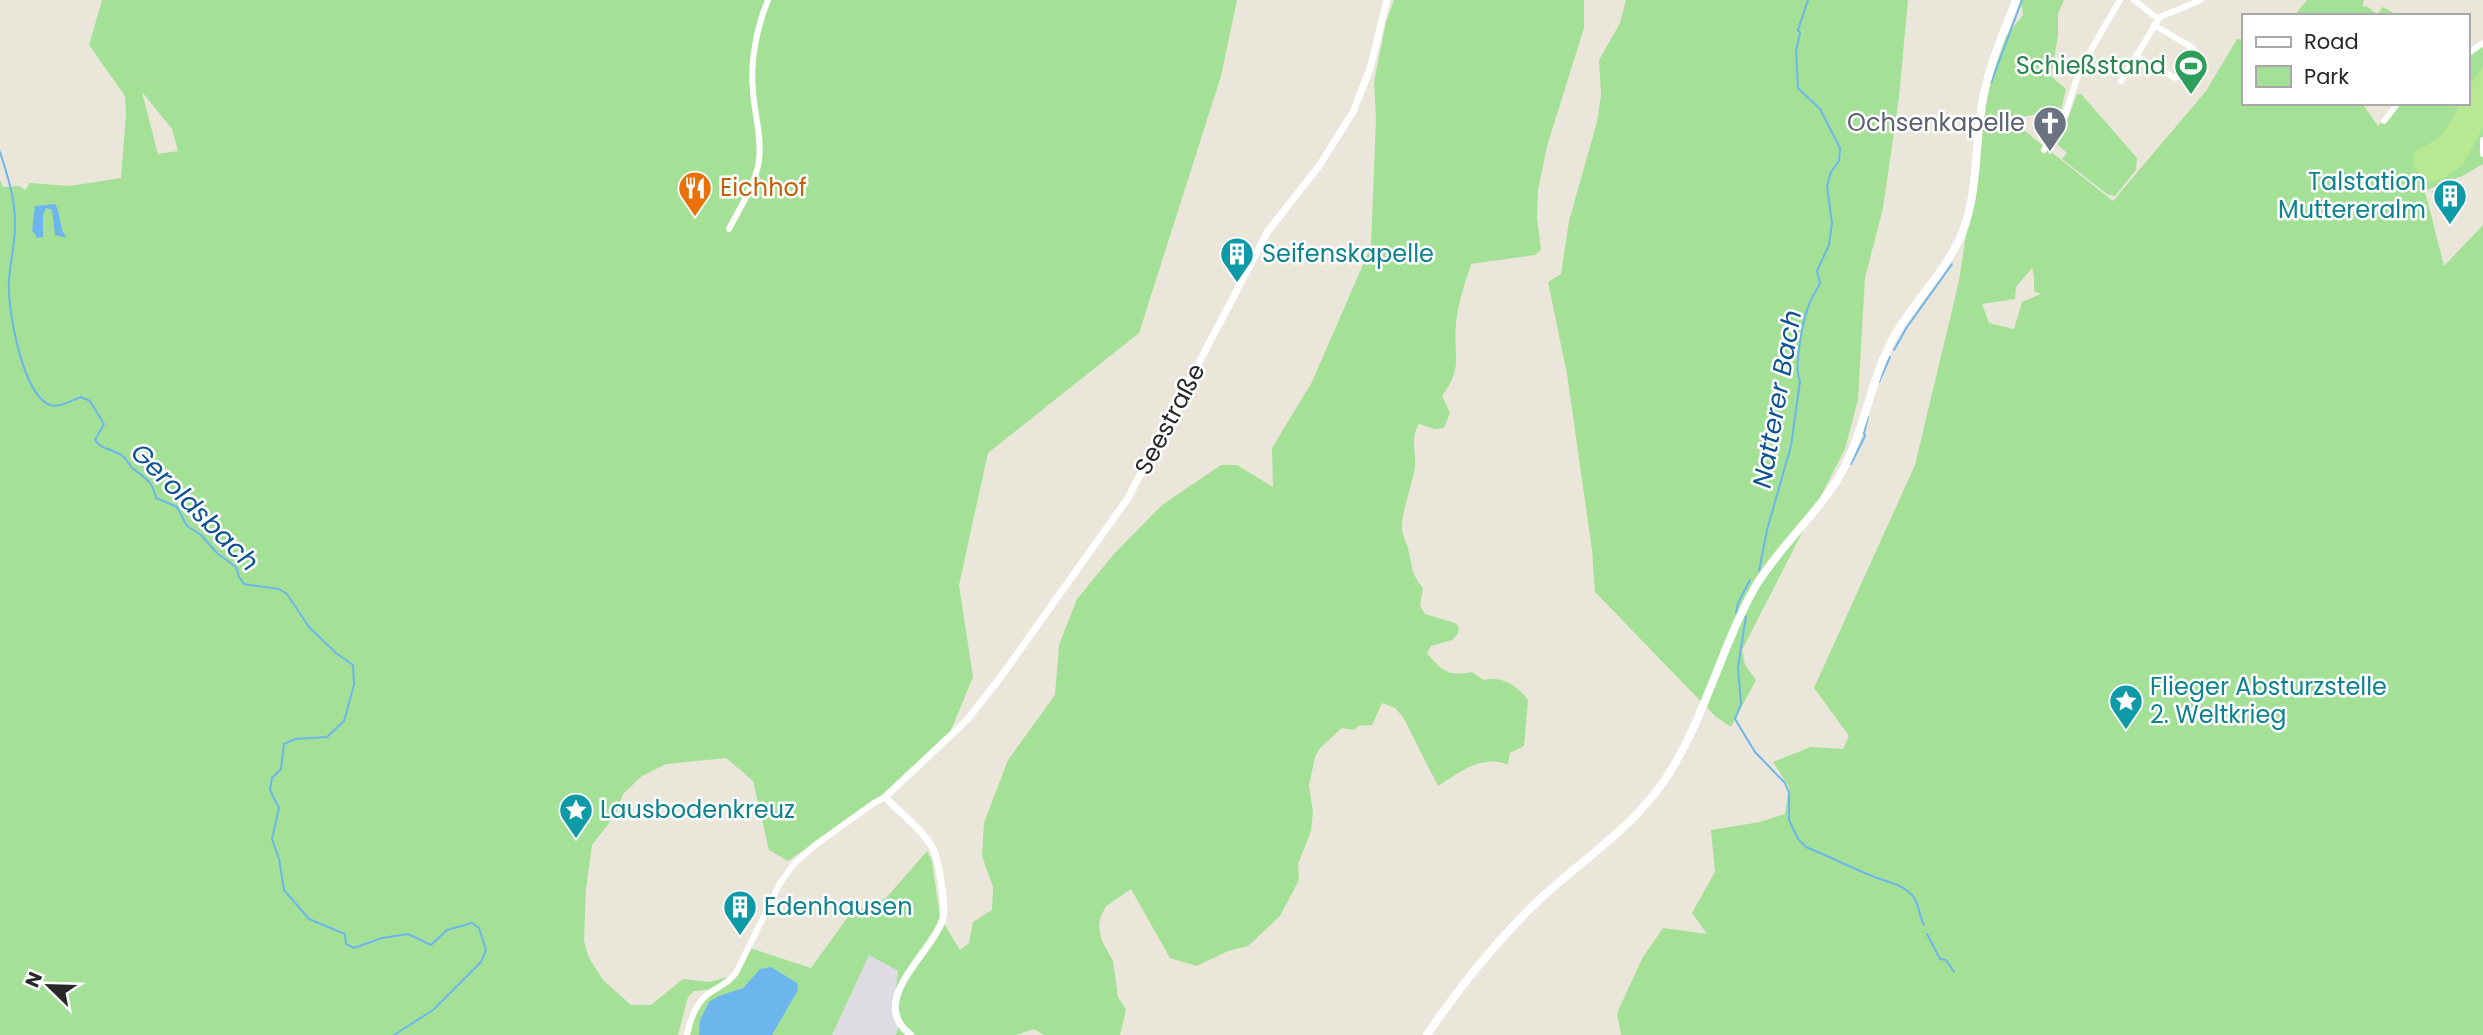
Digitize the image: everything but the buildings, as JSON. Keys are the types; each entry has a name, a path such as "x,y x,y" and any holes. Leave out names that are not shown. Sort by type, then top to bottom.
{"main road":[{"path":"1427,1035 1455,994 1495,946 1542,898 1636,814 1663,782 1686,741 1757,585 1778,553 1840,475 1889,345 1947,262 1962,233 1971,197 1986,85 2016,0"}],"street":[{"path":"729,229 751,186 759,162 759,133 752,78 758,38 768,0"},
{"name":"Seestraße","path":"885,797 966,721 1000,678 1128,498 1259,247 1278,217 1319,166 1353,112 1367,78 1387,0"},
{"path":"2044,150 2065,115 2080,69 2120,0"},
{"path":"2134,0 2156,22 2195,52 2181,75 2175,78 2136,56"},
{"path":"2121,81 2156,22 2201,0"},
{"path":"2384,121 2396,105"},
{"path":"2483,140 2483,154"},
{"path":"687,1035 697,1006 731,980 780,883 793,865 815,845 885,797 933,849 944,912 938,931 903,980 899,992 897,1020 911,1035"}],"shaded area":[{"path":"869,955 898,971 894,1005 898,1028 896,1035 832,1035"}],"green space":[{"path":"102,0 1237,0 1221,76 1139,333 988,453 959,585 973,677 949,735 883,794 788,861 769,850 753,781 726,758 666,764 642,776 623,794 616,814 592,845 586,889 584,941 589,958 603,980 631,1005 651,1005 683,979 709,982 727,977 716,986 694,991 688,997 678,1035 0,1035 0,180 3,187 19,186 25,190 30,183 70,186 121,178 125,96 89,45","holes":["142,92 172,129 178,151 158,154"]},
{"path":"1394,0 1584,0 1584,28 1547,146 1538,190 1537,218 1541,250 1535,255 1471,264 1457,316 1455,369 1442,396 1450,413 1444,428 1435,429 1419,424 1416,429 1415,467 1402,526 1413,571 1423,588 1420,606 1425,614 1455,623 1459,627 1458,634 1452,640 1431,646 1427,653 1446,671 1457,674 1472,672 1484,680 1497,679 1519,690 1528,700 1524,746 1510,753 1508,765 1499,762 1480,763 1438,786 1403,717 1395,708 1382,703 1372,725 1358,726 1354,730 1342,728 1320,748 1315,757 1309,786 1313,811 1311,831 1298,864 1299,880 1280,916 1248,946 1228,951 1197,966 1170,958 1131,889 1106,906 1099,928 1102,941 1113,961 1118,997 1126,1010 1120,1035 1044,1035 1034,1029 1016,1035 896,1035 898,1028 894,1005 898,971 869,955 832,1035 688,1035 694,1016 705,998 731,983 750,948 811,968 850,914 886,898 927,851 932,861 940,917 960,950 969,943 973,922 992,910 993,887 982,856 984,823 1008,760 1055,695 1059,645 1077,599 1114,554 1162,505 1221,465 1237,465 1273,487 1272,448 1312,382 1371,246 1376,119 1374,82 1386,22"},
{"path":"1626,0 1908,0 1899,97 1883,208 1865,278 1858,399 1845,449 1742,650 1745,665 1756,680 1731,727 1715,716 1595,592 1592,550 1567,374 1548,282 1561,274 1569,221 1597,122 1601,95 1599,60 1620,23"},
{"path":"2021,0 2064,0 2058,14 2058,36 2051,76 2066,89 2061,110 2022,117 2021,128 2113,201 2206,91 2237,39 2242,39 2242,105 2363,105 2378,126 2397,105 2469,105 2469,52 2483,43 2483,164 2425,191 2444,266 2483,225 2483,1035 1621,1035 1617,1013 1643,957 1663,928 1707,934 1692,913 1715,872 1711,830 1760,822 1785,814 1789,787 1773,762 1811,747 1843,749 1849,736 1814,688 1915,465 1959,281 1989,87 2003,40 2023,15","holes":["2032,268 2034,291 2041,294 2022,302 2014,329 1989,323 1982,304 2015,299 2016,287"]},
{"path":"2307,0 2364,0 2362,6 2377,14 2296,14"},
{"path":"2383,7 2395,14 2377,14"},
{"path":"2483,66 2483,127 2463,165 2443,179 2428,182 2416,168 2413,160 2415,151 2444,133 2459,105 2469,105 2469,87"},
{"path":"2077,94 2081,94 2137,158 2136,170 2115,196 2107,194 2062,159 2067,153 2057,144 2068,127 2066,124"}],"water":[{"path":"55,204 67,238 55,235 52,210 46,208 43,215 43,237 36,238 32,231 35,206"},
{"path":"771,967 797,983 798,990 772,1035 699,1035 700,1020 709,1002 743,988 760,969"}],"waterway":[{"name":"Natterer Bach","path":"1759,571 1767,530 1791,446 1800,381 1800,340 1809,305 1820,283 1817,271 1829,245 1832,223 1827,186 1831,172 1839,161 1840,148 1820,109 1798,88 1798,30 1808,0"},
{"path":"1991,83 2022,0"},
{"name":"Geroldsbach","path":"0,152 15,212 15,236 9,280 14,329 24,368 40,398 54,406 81,397 90,401 104,424 95,440 104,448 124,457 131,467 150,483 156,498 177,507 187,526 236,567 244,584 279,589 287,594 309,627 353,665 354,685 344,721 327,737 295,739 284,744 281,769 272,778 270,790 279,808 272,839 279,859 284,890 309,919 345,934 346,944 354,948 382,938 408,934 431,945 447,930 472,923 479,928 486,950 481,962 433,1010 394,1035"},
{"path":"1894,350 1952,264"},
{"path":"1879,382 1890,357"},
{"path":"1851,464 1865,436 1868,417"},
{"name":"Natterer Bach","path":"1736,613 1750,580"},
{"name":"Natterer Bach","path":"1746,616 1738,668 1741,704 1735,719 1755,752 1785,783 1789,793 1789,820 1798,839 1806,847 1908,891 1915,898 1924,925"},
{"name":"Natterer Bach","path":"1927,934 1940,959 1946,960 1954,972"}],"place":[{"name":"Schießstand","path":"2191,96"},
{"name":"Ochsenkapelle","path":"2050,153"},
{"name":"Eichhof","path":"695,218"},
{"name":"Talstation Muttereralm","path":"2450,226"},
{"name":"Seifenskapelle","path":"1237,284"},
{"name":"Flieger Absturzstelle 2. Weltkrieg","path":"2126,731"},
{"name":"Lausbodenkreuz","path":"576,840"},
{"name":"Edenhausen","path":"740,937"}]}
